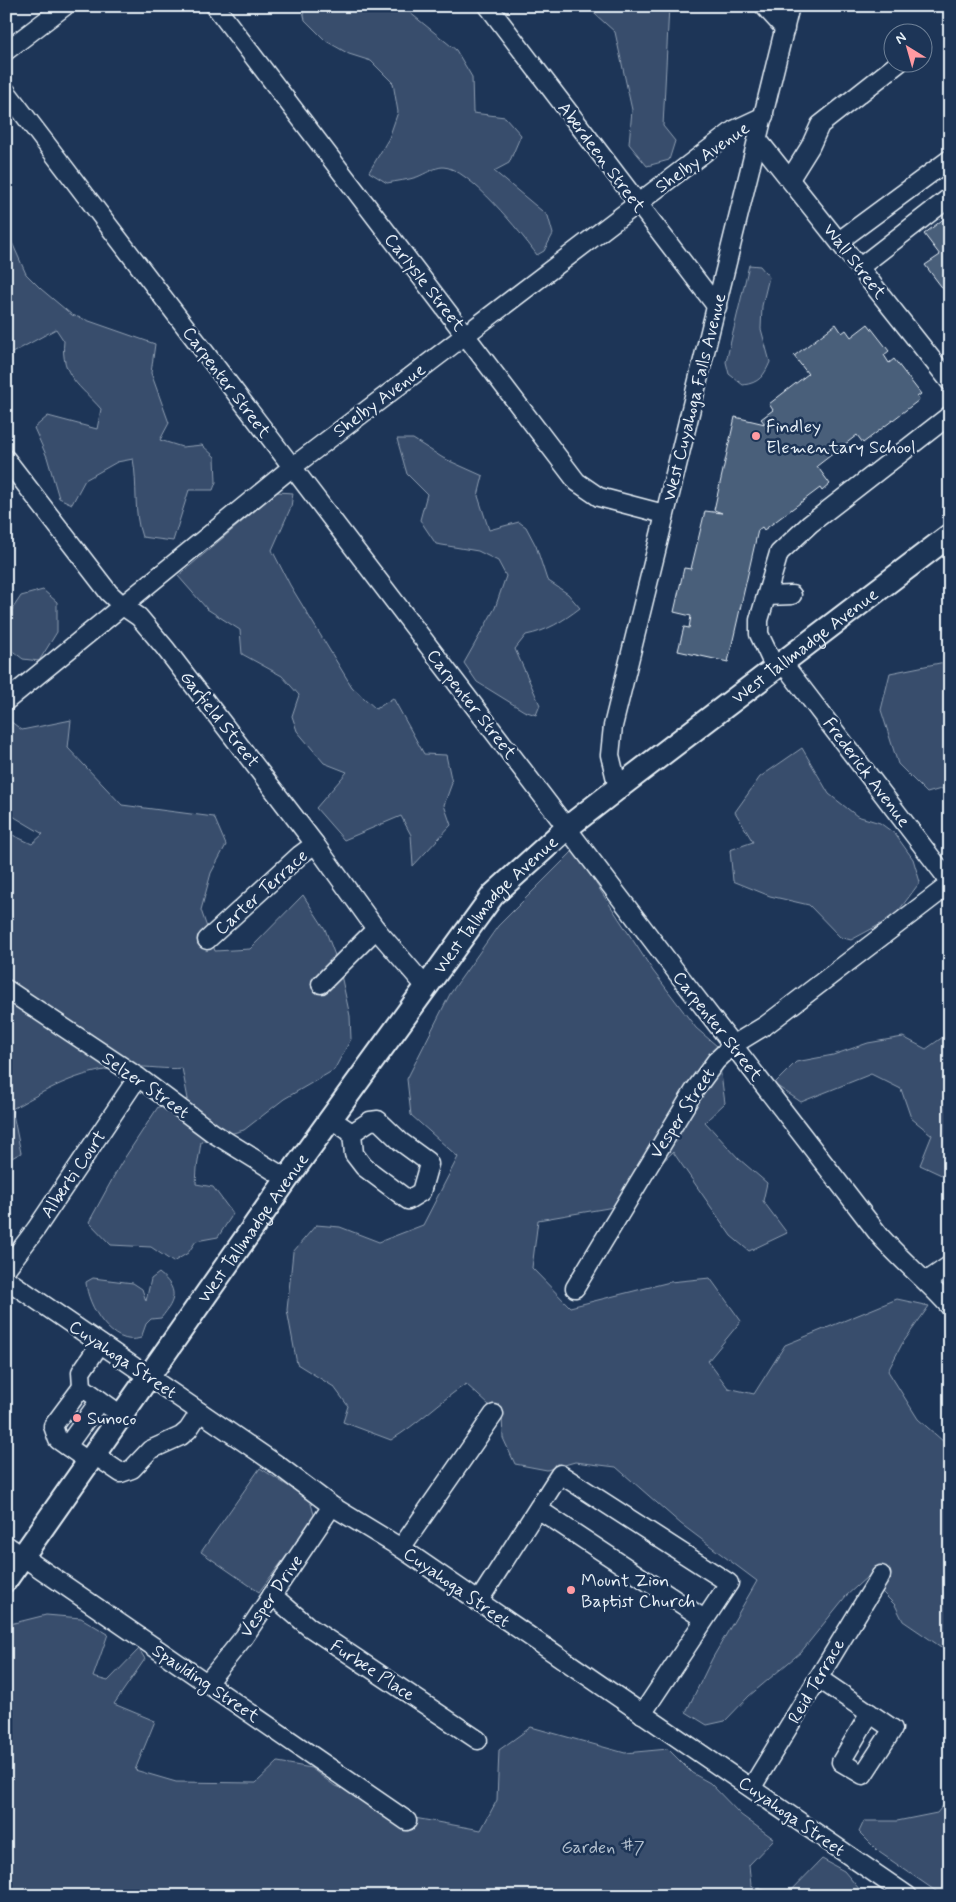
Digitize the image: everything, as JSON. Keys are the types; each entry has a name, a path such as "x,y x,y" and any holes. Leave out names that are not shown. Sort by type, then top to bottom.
{"main road":[{"name":"West Tallmadge Avenue","path":"6,1580 15,1551 90,1457 287,1179 493,895 568,827 950,535"}],"street":[{"path":"6,51 65,6"},
{"name":"Carlysle Street","path":"215,6 577,482 599,497 664,514"},
{"name":"Aberdeen Street","path":"488,6 717,307"},
{"path":"764,6 784,29"},
{"name":"West Cuyahoga Falls Avenue","path":"618,788 610,755 613,726 790,6"},
{"path":"790,179 820,125 887,72"},
{"name":"Carpenter Street","path":"6,91 568,827 732,1045 880,1236 900,1258 927,1280 950,1307"},
{"name":"Shelby Avenue","path":"6,701 292,468 734,130 764,116"},
{"name":"Wall Street","path":"758,141 950,382"},
{"path":"839,241 950,159"},
{"path":"860,267 950,197"},
{"name":"Frederick Avenue","path":"950,415 810,524 779,552 759,620 759,634 779,665 950,883"},
{"name":"Garfield Street","path":"6,459 88,567 123,606 139,617 165,648 315,844 376,929 426,987"},
{"path":"767,596 792,595"},
{"name":"Carter Terrace","path":"207,940 300,855 315,844"},
{"name":"Vesper Street","path":"575,1288 694,1091 716,1061 732,1045 766,1025 950,883"},
{"path":"321,984 376,929"},
{"name":"Selzer Street","path":"6,989 138,1078 213,1133 287,1179"},
{"name":"Alberti Court","path":"6,1268 36,1229 138,1078"},
{"path":"331,1119 352,1133"},
{"path":"378,1120 401,1142 427,1161 429,1164 421,1192 408,1200 364,1167 354,1154 352,1133 370,1121 378,1120"},
{"path":"927,1280 950,1265"},
{"name":"Cuyahoga Street","path":"6,1279 200,1412 332,1506 401,1548 642,1714 752,1787 908,1896"},
{"path":"100,1344 81,1372 82,1387 53,1426 58,1440 121,1473 127,1472 150,1450 181,1436 188,1430 200,1412"},
{"path":"82,1387 120,1415"},
{"path":"67,1446 100,1400"},
{"path":"401,1548 494,1414"},
{"path":"478,1602 560,1474 729,1583 642,1714"},
{"name":"Vesper Drive","path":"207,1683 244,1637 332,1506"},
{"path":"538,1508 704,1619"},
{"name":"Spaulding Street","path":"15,1551 407,1821"},
{"name":"Reid Terrace","path":"752,1787 881,1575"},
{"name":"Furbee Place","path":"272,1595 309,1628 478,1740"},
{"path":"818,1678 870,1714"}],"green space":[{"path":"302,6 406,6 409,12 456,50 472,77 473,113 505,117 521,135 509,163 494,171 548,216 553,234 544,251 537,255 520,232 494,203 480,189 454,170 440,167 414,178 387,183 369,172 389,138 398,112 393,83 371,61 349,54 326,41 305,20"},
{"path":"586,6 669,6 663,126 675,141 669,160 647,166 629,144 632,110 615,32"},
{"path":"6,229 26,274 72,315 155,344 151,373 169,423 160,440 182,447 202,445 215,457 216,482 213,490 189,490 173,541 142,537 139,528 133,459 117,462 85,480 72,504 59,498 47,457 34,428 48,416 97,429 101,409 79,387 69,372 65,363 64,341 56,329 6,358"},
{"path":"749,265 760,266 769,277 762,306 761,329 770,362 766,371 757,381 743,385 729,374 726,362"},
{"path":"397,439 413,439 443,458 483,476 478,496 489,530 519,522 526,527 536,546 547,580 568,594 580,608 554,625 526,635 515,649 540,705 536,715 524,711 477,682 464,663 495,608 506,576 498,561 478,551 436,544 420,520 427,494 407,474"},
{"path":"277,492 293,493 291,507 272,550 290,585 352,687 376,709 393,698 424,754 446,755 452,783 444,805 451,825 413,866 411,835 401,816 344,840 316,808 347,772 324,763 297,731 292,716 299,695 282,676 242,654 240,630 207,609 178,576"},
{"path":"43,590 57,602 57,632 39,661 23,659 6,646 6,612 9,614 21,596"},
{"path":"950,661 950,737 948,738 950,780 948,787 927,793 898,764 881,710 890,673"},
{"path":"6,718 22,730 71,720 68,748 122,805 214,817 226,845 211,873 201,910 215,951 250,949 303,895 325,929 339,966 350,1016 351,1039 334,1070 284,1099 244,1130 201,1142 196,1184 213,1187 233,1214 218,1237 196,1241 188,1253 173,1262 151,1247 111,1245 89,1222 120,1165 158,1107 188,1099 182,1068 114,1068 83,1075 41,1093 12,1109 21,1153 6,1161 6,832 32,844 43,834 6,812"},
{"path":"802,748 829,794 857,816 880,823 895,834 913,859 920,882 894,917 851,940 840,937 809,905 770,896 733,881 730,850 753,842 735,812 760,777"},
{"path":"574,850 653,971 696,1028 717,1046 725,1103 705,1122 739,1159 767,1183 763,1201 787,1233 749,1251 731,1236 673,1152 614,1207 538,1220 532,1268 570,1307 670,1282 710,1278 741,1321 708,1361 728,1388 754,1394 785,1345 897,1299 929,1306 902,1344 888,1371 918,1419 944,1442 950,1441 950,1653 903,1621 895,1605 867,1577 846,1596 801,1652 749,1696 725,1721 707,1725 686,1712 712,1659 757,1581 681,1524 616,1467 575,1462 547,1470 515,1464 503,1438 502,1417 466,1384 391,1440 343,1422 348,1406 334,1387 297,1364 287,1310 293,1252 316,1225 340,1227 379,1242 423,1225 458,1157 411,1115 407,1079 450,994 498,926"},
{"path":"950,1032 950,1179 920,1165 932,1135 911,1118 901,1089 871,1074 801,1102 774,1084 796,1062 833,1055 868,1043 903,1037 926,1049"},
{"path":"159,1273 170,1284 173,1295 170,1306 161,1318 151,1319 146,1324 141,1338 130,1339 120,1337 111,1331 96,1312 87,1291 86,1282 93,1278 133,1283 142,1289 146,1301 151,1279"},
{"path":"260,1468 310,1500 315,1518 259,1592 201,1552"},
{"name":"Garden #7","path":"46,1615 81,1618 108,1634 93,1677 108,1681 139,1649 145,1659 114,1704 155,1721 135,1770 176,1782 256,1783 278,1762 311,1768 335,1786 354,1791 409,1817 481,1830 497,1800 499,1750 531,1727 625,1753 668,1749 692,1773 710,1783 741,1815 774,1839 749,1865 751,1886 782,1896 280,1896 268,1893 251,1896 6,1896 6,1625"},
{"path":"950,1797 950,1896 943,1896 879,1852 859,1832 864,1821 897,1821 937,1813"},
{"path":"822,1859 844,1871 860,1890 857,1896 786,1896"}],"building":[{"path":"950,214 950,298 925,265 940,255 924,234"},
{"path":"836,324 842,333 846,330 851,337 868,324 889,351 884,355 889,363 894,359 921,394 917,397 919,400 863,443 857,435 817,466 830,484 822,491 820,488 764,530 762,527 758,530 728,662 678,651 684,627 689,628 691,616 674,612 684,568 691,569 705,511 722,513 714,510 735,417 765,424 761,419 773,410 769,404 808,374 794,356"}],"place":[{"name":"Findley Elementary School","path":"756,436"},
{"name":"Sunoco","path":"77,1418"},
{"name":"Mount Zion Baptist Church","path":"571,1590"}]}
